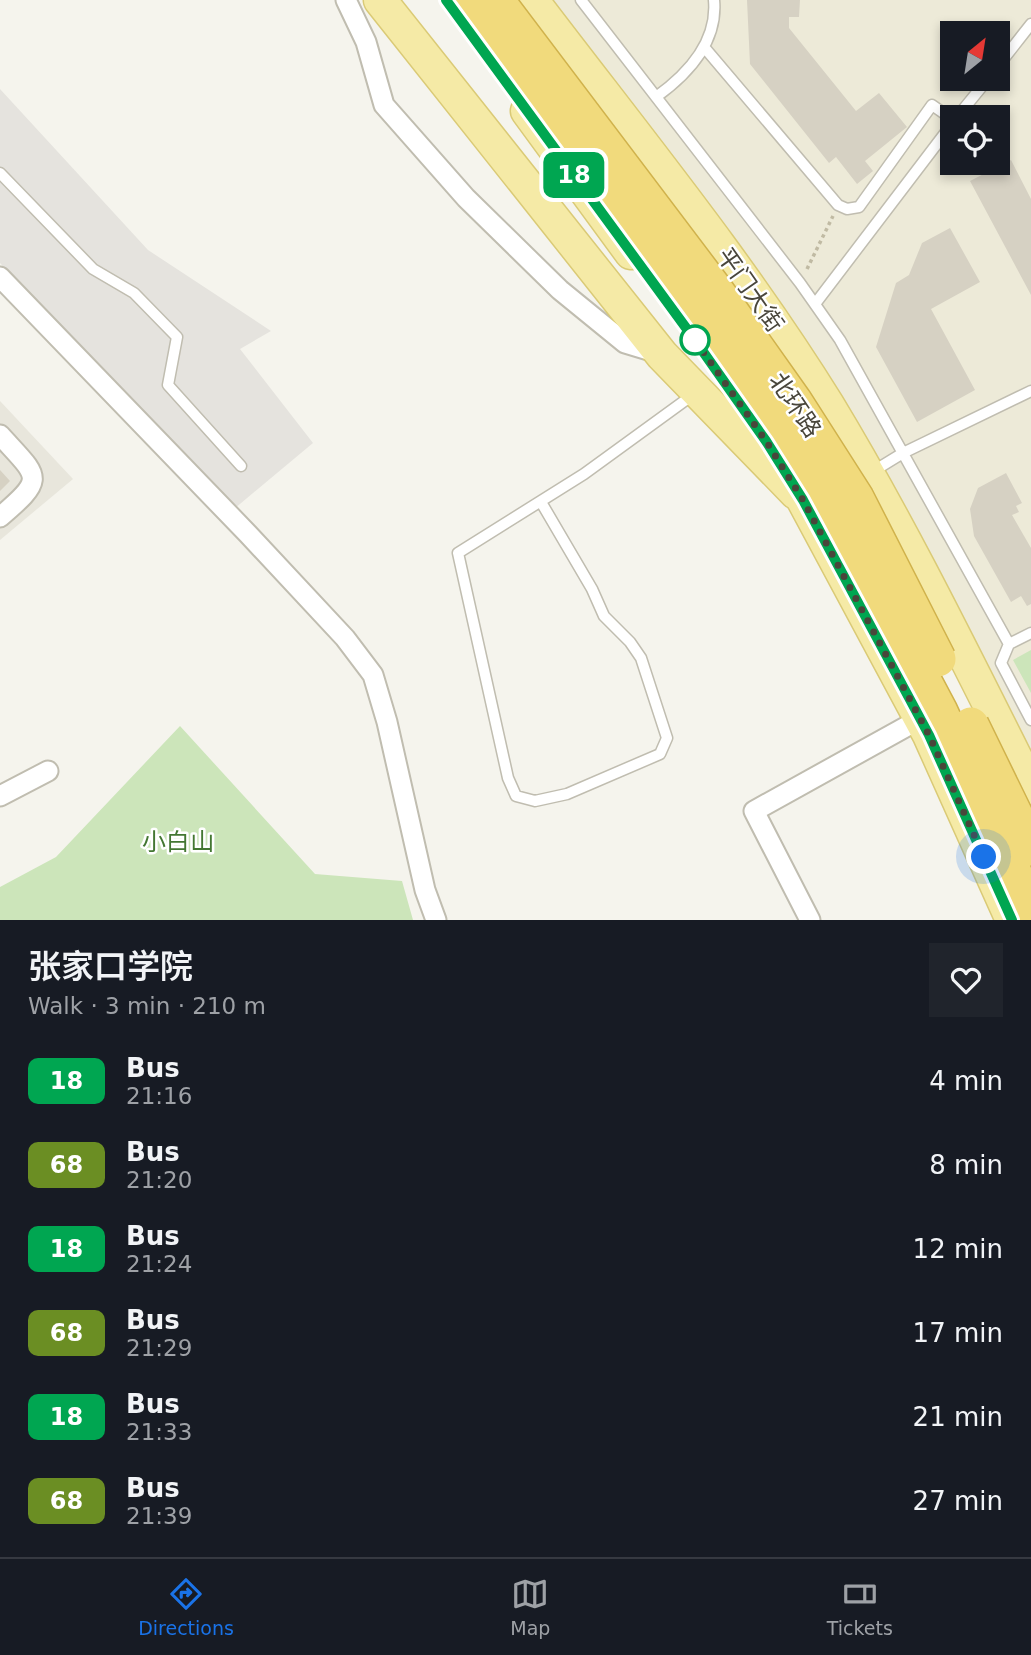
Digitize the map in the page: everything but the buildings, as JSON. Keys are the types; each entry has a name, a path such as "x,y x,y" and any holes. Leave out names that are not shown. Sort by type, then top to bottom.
{"highway":[{"name":"北环路","path":"464,0 589,165 750,390 851,544 940,712 1031,910"},
{"name":"北环路","path":"496,0 716,291 794,401 856,498 915,611 1031,848"}],"main road":[{"path":"380,0 663,355 803,500"},
{"path":"446,0 699,347 766,441 803,500 919,719 1012,920"},
{"name":"平门大街","path":"532,0 750,287 827,404 959,644 1031,788"},
{"path":"803,500 865,469"}],"street":[{"path":"346,0 366,42 384,105 466,198 560,290 625,343 663,355"},
{"path":"0,277 248,534 345,638 373,675 387,722 425,890 436,920"},
{"path":"0,435 32,471 33,485 25,496 0,517"},
{"path":"810,920 754,811 919,719"},
{"path":"0,796 48,771"}],"lane":[{"path":"582,0 800,283 840,340 1009,644"},
{"path":"656,97 686,71 705,47 716,15 714,0"},
{"path":"1010,51 1031,24"},
{"path":"705,47 838,205 847,209 859,207 932,105 940,111"},
{"path":"967,105 978,91"},
{"path":"815,304 940,137"},
{"path":"0,173 93,269 134,293 177,337 168,385 242,466"},
{"path":"541,502 593,589 604,616 630,642 641,658 667,738 660,754 567,794 535,801 516,796 508,778 458,553 584,474 697,391"},
{"path":"865,469 1031,391"},
{"path":"1031,633 1009,644 1001,663 1031,720"}],"path":[{"path":"800,283 838,205"}],"shaded area":[{"path":"543,0 1031,0 1031,767"},
{"path":"0,89 148,250 271,331 240,349 313,443 234,509 0,263"},
{"path":"0,401 73,479 0,540"}],"green space":[{"path":"1031,650 1031,693 1013,660"},
{"name":"小白山","path":"180,726 315,874 402,881 413,920 0,920 0,887 56,857"}],"bus line":[{"name":"18","path":"446,0 692,336 766,441 803,500 929,735 1012,920"}],"route":[{"path":"695,340 692,336 766,441 803,500 929,735 984,857"}]}
